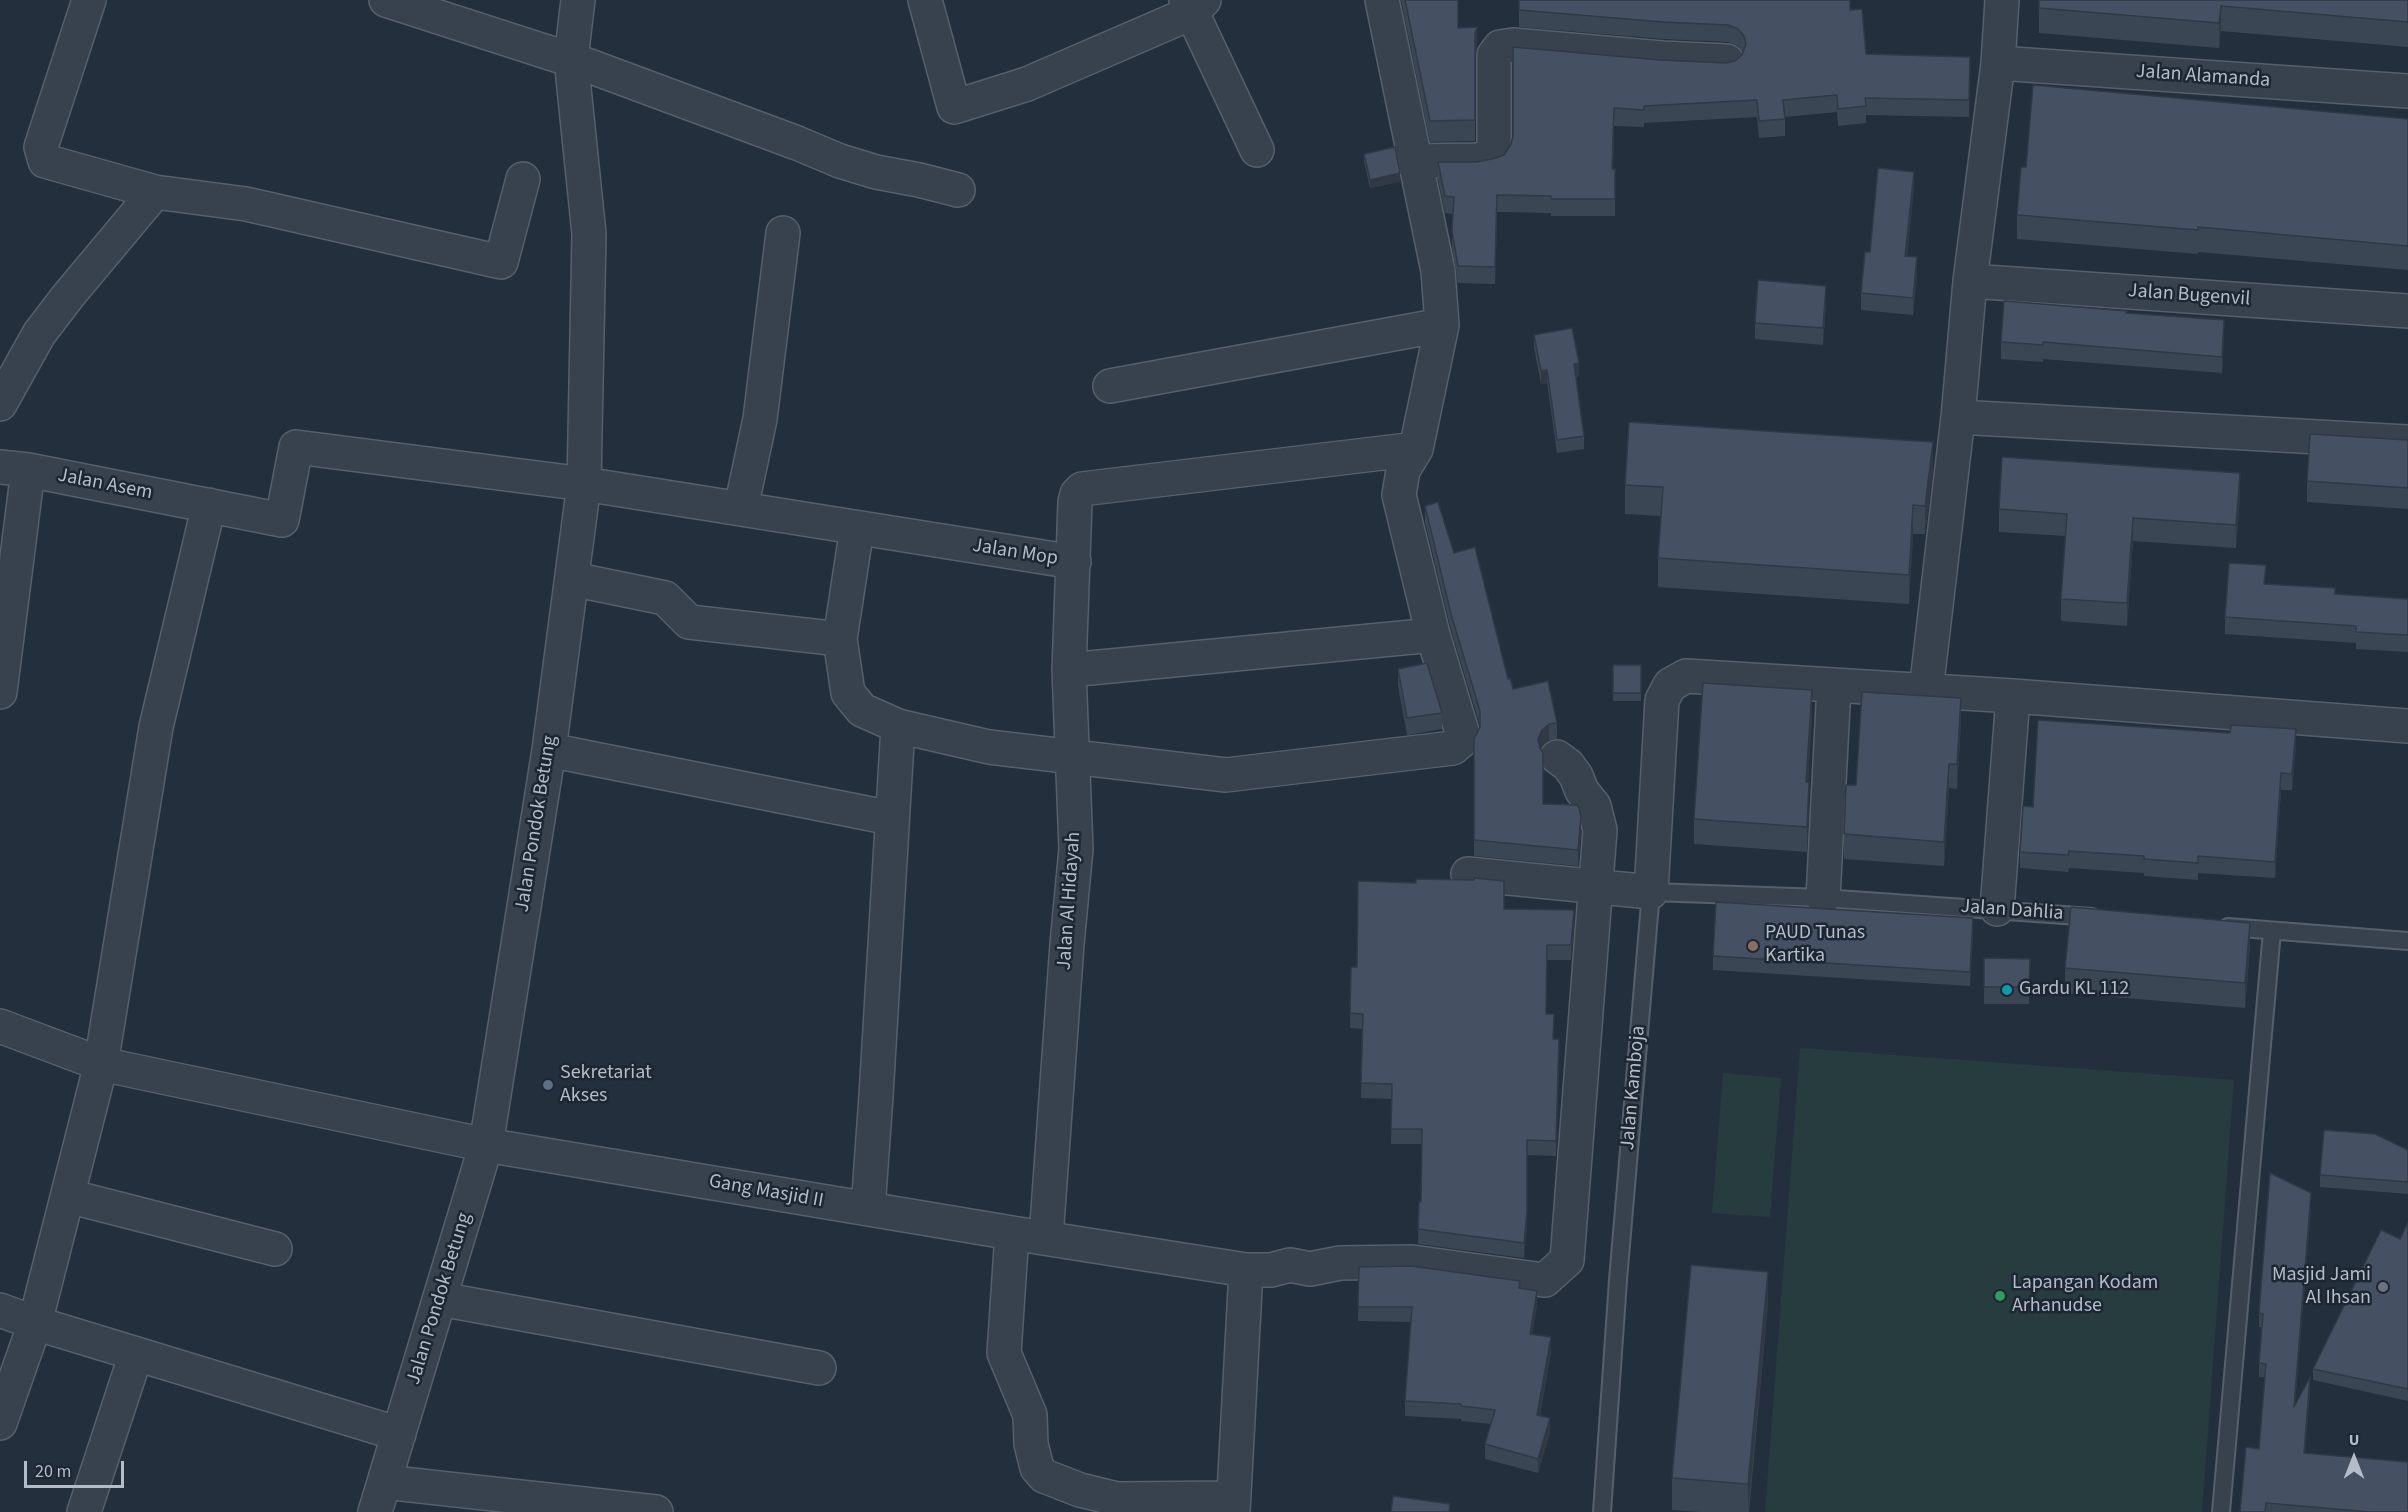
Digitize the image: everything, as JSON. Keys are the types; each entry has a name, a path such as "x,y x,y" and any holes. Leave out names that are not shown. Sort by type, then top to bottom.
{"street":[{"path":"89,0 41,147 45,161 155,192 246,204 501,262 523,178"},
{"path":"386,0 571,59 840,161 876,172 958,190"},
{"name":"Jalan Pondok Betung","path":"380,1497 486,1145 549,750 572,579 584,484 589,234 571,59 578,0"},
{"path":"925,0 954,107 1027,84 1194,4 1257,150"},
{"path":"857,528 840,639 848,693 862,710 898,726 989,747 1226,775 1453,748 1461,741 1462,732 1433,635 1399,495 1403,470 1416,449 1442,325 1438,271 1382,0"},
{"path":"1926,691 1958,417 1970,281 1998,63 2002,0"},
{"path":"1415,161 1477,160 1491,157 1494,153 1494,55 1500,47 1512,45 1728,62"},
{"name":"Jalan Alamanda","path":"1998,63 2408,91"},
{"path":"0,404 39,334 155,192"},
{"path":"741,508 760,419 783,233"},
{"name":"Jalan Bugenvil","path":"1970,281 2408,311"},
{"path":"1110,386 1442,325"},
{"path":"1958,417 2408,442"},
{"name":"Jalan Asem","path":"14,468 282,520 296,447 584,484"},
{"name":"Jalan Mop","path":"584,484 1074,562 1075,502 1077,494 1082,489 1416,449"},
{"path":"0,692 14,468"},
{"path":"0,1423 35,1323 101,1064 156,727 209,506"},
{"name":"Jalan Al Hidayah","path":"1046,1238 1066,944 1077,849 1069,670 1074,562"},
{"path":"572,579 665,598 689,622 840,639"},
{"path":"1069,670 1433,635"},
{"name":"Jalan Kamboja","path":"1651,892 1662,700 1670,685 1686,676 1834,686"},
{"path":"1823,898 1834,686 2013,696 2408,726"},
{"path":"1997,909 2013,696"},
{"path":"868,1209 898,726"},
{"path":"549,750 891,818"},
{"path":"1557,757 1568,765 1576,776 1598,818 1600,830 1596,885"},
{"path":"1468,874 1651,892"},
{"name":"Gang Masjid II","path":"0,1026 101,1064 486,1145 1012,1233 1246,1270 1271,1270 1290,1265 1310,1269 1340,1263 1413,1262 1544,1280 1567,1260 1596,885"},
{"path":"68,1196 275,1249"},
{"path":"1012,1233 1004,1353 1029,1414 1031,1444 1037,1468 1044,1476 1080,1490 1117,1499 1233,1505 1246,1270"},
{"path":"440,1299 819,1368"},
{"path":"0,1310 35,1323 399,1434"},
{"path":"84,1512 136,1354"},
{"path":"380,1497 656,1512"}],"lane":[{"name":"Jalan Dahlia","path":"1651,892 1823,898 2105,918"},
{"name":"Jalan Kamboja","path":"1602,1512 1618,1280 1651,892"},
{"path":"2212,926 2408,941"},
{"path":"2221,1512 2272,931"}],"green space":[{"name":"Lapangan Kodam Arhanudse","path":"1800,1048 2234,1080 2202,1512 1765,1512"},
{"path":"1723,1073 1781,1078 1770,1217 1712,1213"}],"building":[{"path":"1405,0 1458,0 1458,28 1477,27 1475,34 1475,120 1430,121"},
{"path":"1519,0 1850,0 1850,10 1862,9 1866,54 1970,57 1969,100 1865,98 1866,106 1838,109 1837,95 1783,100 1785,119 1759,121 1757,100 1644,106 1644,110 1614,108 1612,169 1615,169 1615,199 1551,199 1551,196 1497,195 1495,267 1458,266 1452,231 1454,197 1445,196 1438,162 1477,162 1504,155 1513,136 1513,47 1660,60 1726,63 1735,61 1742,55 1746,44 1744,36 1738,29 1728,25 1519,10"},
{"path":"2039,0 2408,0 2408,22 2221,6 2219,23 2039,8"},
{"path":"2033,85 2408,119 2408,246 2198,227 2198,230 2017,215 2021,167 2026,167"},
{"path":"1395,147 1400,173 1370,180 1364,154"},
{"path":"1878,168 1914,172 1905,256 1917,257 1913,298 1861,293 1865,252 1870,252"},
{"path":"1758,280 1826,286 1823,328 1755,323"},
{"path":"2004,301 2224,320 2222,357 2043,342 2043,345 2001,342"},
{"path":"1572,328 1579,363 1574,364 1584,436 1557,440 1547,370 1541,371 1534,335"},
{"path":"1629,422 1933,442 1925,506 1913,505 1909,575 1658,558 1663,487 1625,485"},
{"path":"2310,434 2408,440 2408,488 2307,481"},
{"path":"2002,457 2240,473 2236,525 2133,518 2127,603 2061,599 2067,514 1999,509"},
{"path":"1438,502 1454,553 1475,547 1508,679 1510,678 1513,689 1548,681 1557,723 1549,724 1542,730 1538,739 1543,753 1543,804 1578,805 1581,816 1578,850 1474,840 1474,739 1480,727 1480,711 1451,614 1425,506"},
{"path":"2229,563 2266,565 2264,584 2335,588 2335,594 2408,599 2408,635 2356,632 2356,626 2225,617"},
{"path":"1427,663 1442,713 1407,718 1398,669"},
{"path":"1613,665 1641,665 1641,693 1613,693"},
{"path":"1703,683 1812,690 1806,782 1809,782 1807,827 1694,819"},
{"path":"1862,692 1961,698 1957,764 1949,764 1944,842 1844,834 1846,785 1856,785"},
{"path":"2038,720 2230,733 2231,725 2296,729 2292,774 2281,773 2275,862 2198,856 2198,863 2144,859 2144,856 2069,851 2068,855 2020,852 2023,806 2033,807"},
{"path":"1474,878 1504,881 1504,909 1574,910 1571,945 1547,945 1546,1014 1554,1014 1553,1039 1559,1039 1556,1141 1527,1140 1527,1212 1524,1243 1418,1229 1419,1202 1421,1202 1422,1129 1391,1129 1392,1084 1361,1083 1363,1014 1350,1013 1351,967 1357,967 1358,881 1416,883 1416,879 1474,880"},
{"path":"1716,902 1973,918 1970,972 1713,956"},
{"path":"2071,907 2250,923 2245,983 2065,968"},
{"path":"1984,958 2030,959 2029,987 1984,987"},
{"path":"2324,1130 2375,1134 2408,1150 2408,1182 2320,1175"},
{"path":"2270,1173 2311,1193 2294,1407 2310,1377 2304,1453 2408,1462 2408,1512 2370,1512 2266,1503 2265,1512 2240,1512 2246,1447 2259,1449 2266,1364 2259,1363 2263,1314 2259,1313"},
{"path":"2408,1222 2408,1389 2313,1369 2381,1230 2400,1239"},
{"path":"1691,1265 1768,1272 1748,1484 1672,1478"},
{"path":"1411,1266 1520,1281 1519,1288 1537,1291 1530,1334 1551,1337 1537,1415 1550,1418 1538,1459 1485,1444 1495,1410 1461,1406 1461,1404 1405,1401 1412,1307 1358,1307 1359,1267"},
{"path":"1393,1496 1450,1504 1449,1512 1391,1512"}],"place":[{"name":"PAUD Tunas Kartika","path":"1753,946"},
{"name":"Gardu KL 112","path":"2007,990"},
{"name":"Sekretariat Akses","path":"548,1085"},
{"name":"Masjid Jami Al Ihsan","path":"2383,1287"},
{"name":"Lapangan Kodam Arhanudse","path":"2000,1296"}]}
